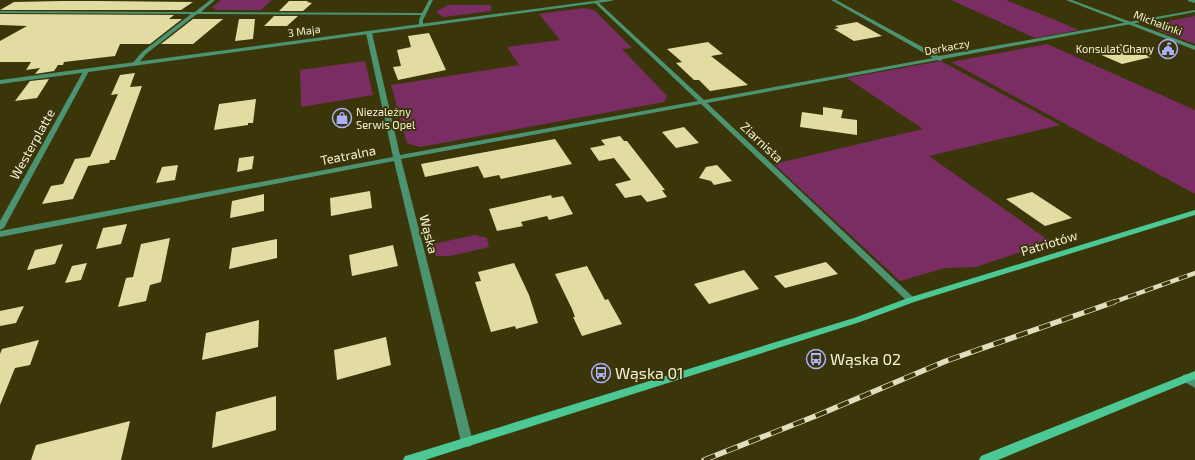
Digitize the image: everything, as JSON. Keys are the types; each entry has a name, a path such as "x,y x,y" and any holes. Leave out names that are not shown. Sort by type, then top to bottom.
{"main road":[{"name":"Patriotów","path":"409,460 857,320 911,300 1195,212"},
{"path":"985,460 1103,412 1192,379"}],"street":[{"path":"135,64 144,53 213,0"},
{"path":"421,26 424,14 431,0"},
{"name":"3 Maja","path":"0,82 611,0"},
{"path":"833,0 940,59"},
{"name":"Michalinki","path":"1068,0 1195,48"},
{"path":"1190,0 1195,2"},
{"name":"Ziarnista","path":"597,2 911,300"},
{"name":"Derkaczy","path":"702,103 1195,11"},
{"path":"0,12 424,14"},
{"name":"Wąska","path":"369,33 397,158 467,442"},
{"name":"Westerplatte","path":"0,228 86,71"},
{"name":"Teatralna","path":"0,234 397,158 702,103"}],"shaded area":[{"path":"221,0 272,0 261,10 216,10 212,7"},
{"path":"951,0 1006,0 1079,30 1035,38"},
{"path":"448,5 491,5 491,11 443,17 436,12"},
{"path":"584,8 594,10 632,48 622,49 667,96 664,102 420,147 407,143 391,85 519,65 507,47 560,40 539,14"},
{"path":"1195,16 1195,44 1159,31 1153,24"},
{"path":"1047,44 1195,110 1195,194 951,62"},
{"path":"365,61 373,95 301,107 300,70"},
{"path":"941,61 1060,125 929,156 1051,242 976,267 945,268 900,281 774,164 923,129 847,78"},
{"path":"475,235 487,238 489,247 450,256 436,256 433,244"}],"building":[{"path":"289,1 308,1 307,2 312,3 303,11 279,11"},
{"path":"14,2 193,2 181,10 0,10"},
{"path":"0,14 174,15 169,19 182,19 150,44 120,44 115,56 64,62 63,65 58,65 54,71 35,74 40,68 26,70 31,62 0,62 0,41 27,26 0,25"},
{"path":"274,16 298,16 287,26 264,26"},
{"path":"193,19 223,19 193,44 161,44"},
{"path":"239,19 255,19 253,39 235,41"},
{"path":"857,22 882,36 854,41 834,29 839,28 835,26"},
{"path":"429,33 446,70 398,80 393,67 401,66 397,50 411,47 408,36"},
{"path":"708,42 723,54 711,56 748,85 710,91 699,80 694,80 676,63 682,62 667,49"},
{"path":"1120,44 1151,57 1122,64 1090,50"},
{"path":"135,73 130,87 142,86 115,160 110,160 109,163 88,166 73,199 42,204 51,186 63,184 75,159 90,157 118,94 111,95 120,75"},
{"path":"49,79 37,98 15,101 30,81"},
{"path":"256,99 253,123 214,130 219,104"},
{"path":"823,107 843,110 841,118 857,120 857,135 800,127 802,112 823,115"},
{"path":"684,127 699,143 676,148 662,132"},
{"path":"620,136 624,141 627,141 665,190 662,190 667,197 647,202 641,195 625,198 615,184 631,180 614,158 599,161 590,148 605,145 601,140"},
{"path":"555,139 572,164 501,179 499,175 484,178 478,166 425,177 421,164"},
{"path":"254,156 252,169 237,172 239,158"},
{"path":"178,165 175,180 156,183 162,167"},
{"path":"717,165 732,181 714,185 711,181 699,178 706,167"},
{"path":"370,191 372,208 331,216 330,198"},
{"path":"1032,192 1072,218 1045,226 1006,199"},
{"path":"264,194 264,211 230,218 232,201"},
{"path":"551,195 552,198 563,196 573,214 549,220 547,216 521,222 523,226 497,231 489,209"},
{"path":"127,224 121,244 96,249 103,228"},
{"path":"170,238 161,282 150,285 146,301 118,307 126,278 133,277 141,244"},
{"path":"277,239 277,258 229,269 232,248"},
{"path":"63,244 55,264 27,270 35,250"},
{"path":"393,245 398,266 352,276 349,255"},
{"path":"826,262 838,274 785,288 774,276"},
{"path":"87,263 81,280 65,283 72,266"},
{"path":"514,263 529,295 538,323 516,329 515,326 491,332 475,282 481,281 478,272"},
{"path":"587,266 605,300 608,299 622,324 582,336 573,317 575,317 572,309 555,274"},
{"path":"744,270 759,289 709,304 694,284"},
{"path":"24,306 16,323 0,326 0,311"},
{"path":"259,320 258,347 202,360 206,333"},
{"path":"386,337 391,365 337,380 334,350"},
{"path":"39,340 30,365 15,368 0,405 0,354 2,349"},
{"path":"276,396 276,430 212,448 216,412"},
{"path":"130,421 121,460 31,460 36,445"}],"railway":[{"path":"1111,303 1195,273"},
{"path":"704,460 818,415 946,361 1114,302"}],"place":[{"name":"Konsulat Ghany","path":"1168,49"},
{"name":"Niezależny Serwis Opel","path":"342,118"},
{"name":"Wąska 02","path":"816,359"},
{"name":"Wąska 01","path":"601,373"}]}
